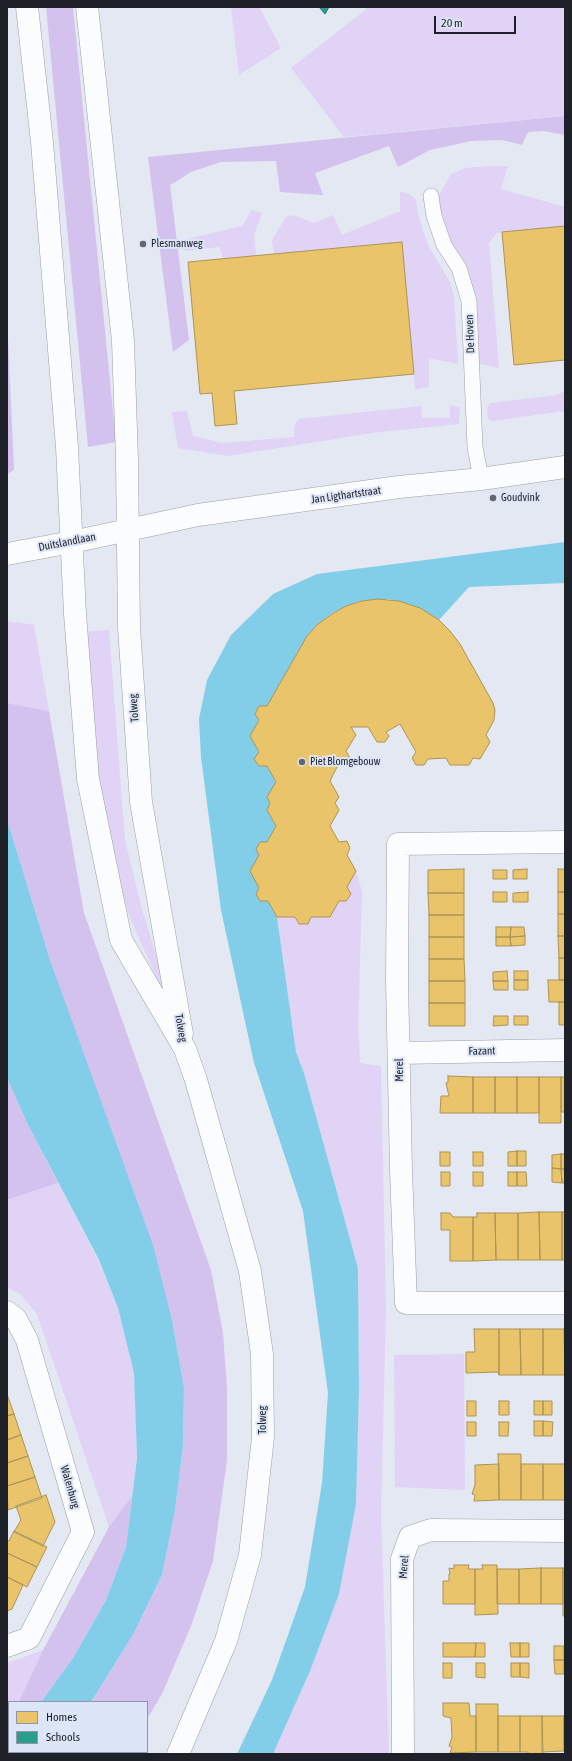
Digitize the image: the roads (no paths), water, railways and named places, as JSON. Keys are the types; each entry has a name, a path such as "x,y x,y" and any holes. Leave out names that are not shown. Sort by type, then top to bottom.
{"main road":[{"path":"27,7 43,150 67,447 72,542"},
{"path":"87,7 123,341 128,530"},
{"name":"Jan Ligthartstraat","path":"128,530 198,515 399,487 481,479 565,466"},
{"name":"Duitslandlaan","path":"7,554 128,530"},
{"name":"Tolweg","path":"128,530 129,628 141,802 184,1049"},
{"name":"Tolweg","path":"72,542 75,614 88,779 121,940 184,1049 196,1080 250,1271 262,1354 263,1438 250,1555 226,1641 178,1754"},
{"name":"Merel","path":"565,842 398,844 397,980 400,1053 401,1170 406,1303 565,1303"},
{"name":"Fazant","path":"400,1053 565,1050"},
{"name":"Walenburg","path":"7,1312 16,1319 27,1340 83,1532 29,1638 7,1646"},
{"name":"Merel","path":"403,1754 402,1560 410,1537 431,1530 565,1531"}],"lane":[{"name":"De Hoven","path":"431,196 434,216 444,245 459,268 469,301 475,447 481,479"}],"water":[{"path":"565,542 565,583 469,587 439,620 415,606 389,599 356,602 332,613 318,624 307,636 267,706 259,706 255,714 259,720 250,736 259,752 255,759 259,766 267,766 276,782 267,797 270,803 267,810 276,826 267,842 260,842 256,849 259,855 259,888 256,894 260,901 268,901 277,917 296,1052 304,1073 358,1268 359,1390 356,1504 339,1594 310,1671 273,1754 237,1754 272,1680 305,1587 322,1483 328,1393 303,1211 254,1063 221,910 201,757 199,719 207,680 231,635 273,594 317,574"},
{"path":"7,819 50,960 153,1245 172,1320 184,1387 183,1446 175,1511 162,1575 134,1633 92,1701 42,1701 73,1658 106,1600 126,1547 137,1458 134,1373 118,1308 99,1260 27,1123 7,1078"},
{"path":"8,1750 8,1753 58,1753 57,1754 7,1754"}],"place":[{"name":"Plesmanweg","path":"143,244"},
{"name":"Goudvink","path":"493,498"},
{"name":"Piet Blomgebouw","path":"302,762"}]}
